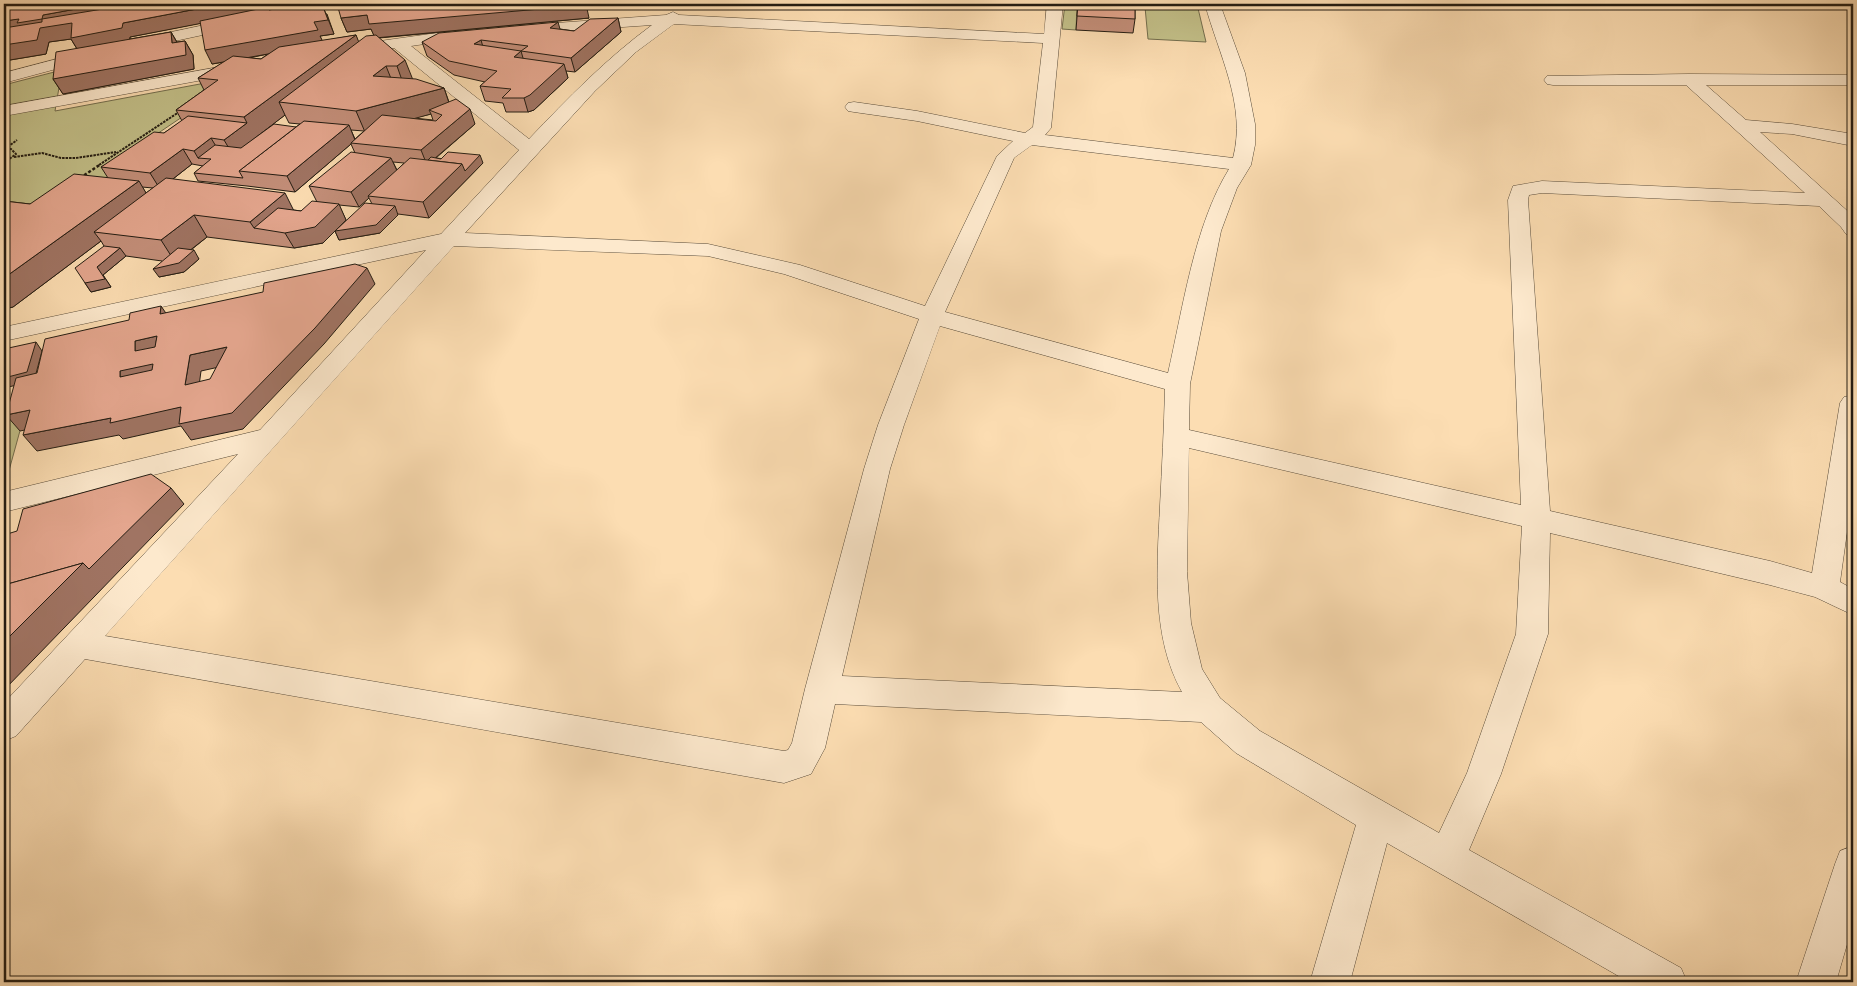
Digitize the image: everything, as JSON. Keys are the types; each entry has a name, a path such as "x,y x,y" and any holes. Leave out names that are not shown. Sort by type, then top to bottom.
{"street":[{"path":"4,726 589,86 669,19 693,4"},
{"path":"79,645 784,767 799,763 808,748 821,689 877,469 932,316 1006,156 1016,146 1042,128 1055,4"},
{"path":"1212,4 1237,73 1246,131 1246,145 1241,165 1227,188 1211,231 1178,384 1172,572 1176,623 1187,672 1208,708 1248,742 1667,982"},
{"path":"120,48 258,19"},
{"path":"504,31 669,19 1052,39"},
{"path":"331,52 484,32"},
{"path":"397,43 530,149"},
{"path":"4,78 102,53"},
{"path":"4,112 253,66"},
{"path":"1689,79 1825,200 1850,224 1853,230"},
{"path":"1553,80 1853,80"},
{"path":"854,107 917,116 1028,139 1241,165"},
{"path":"1739,125 1792,129 1853,140"},
{"path":"1447,857 1484,774 1532,634 1536,520 1518,200 1520,190 1542,187 1825,200"},
{"path":"4,334 449,239 699,249 734,254 932,316 1178,384"},
{"path":"1824,588 1853,403"},
{"path":"1177,436 1716,560 1824,588 1853,603"},
{"path":"4,502 269,437"},
{"path":"821,689 1208,708"},
{"path":"1330,982 1376,817"},
{"path":"1816,982 1853,864"}],"path":[{"path":"78,179 186,107"},
{"path":"4,149 14,151 14,157"},
{"path":"4,163 14,157 42,153 61,158 76,158 120,151"}],"shaded area":[{"path":"1065,4 1077,4 1076,30 1062,29"},
{"path":"1078,4 1197,4 1206,42 1148,39 1145,7"},
{"path":"62,70 55,111 243,76 142,144 163,147 89,196 4,220 4,85"},
{"path":"29,398 5,485 4,485 4,403"}],"building":[{"path":"4,4 104,4 43,15 42,19 17,23 19,19 4,21"},
{"path":"127,4 223,4 123,23 122,28 71,38 72,23 40,28 37,40 4,45 4,28 42,22 42,19"},
{"path":"303,4 322,4 328,20 314,22 318,30 205,50 200,21 268,7 269,10"},
{"path":"337,4 586,5 369,24 367,15 341,18"},
{"path":"1078,4 1135,4 1135,19 1077,16"},
{"path":"618,18 571,58 521,51 514,57 564,64 530,95 524,98 502,98 511,89 480,86 497,71 449,61 422,42 439,33 558,22 550,28 574,31 590,19","holes":["481,40 528,46 521,51 474,44"]},
{"path":"171,32 172,43 185,41 186,55 53,79 56,52"},
{"path":"356,35 244,117 176,110 218,80 198,78 233,56 261,59 279,47"},
{"path":"376,35 405,60 397,66 386,66 373,76 416,79 444,88 356,111 279,102 366,36"},
{"path":"456,99 470,109 421,150 351,143 382,115 436,121 442,115 429,110"},
{"path":"188,116 247,123 224,140 211,138 194,151 183,149 150,173 101,167 154,132 164,133"},
{"path":"304,121 349,125 287,176 239,171"},
{"path":"274,124 296,127 239,171 243,178 194,173 211,159 198,158 215,145 241,148"},
{"path":"351,152 391,158 351,192 309,186"},
{"path":"448,152 480,155 465,171 462,164 428,160 431,157 441,159"},
{"path":"410,158 462,164 423,202 368,196"},
{"path":"74,174 139,181 4,278 4,201 30,204"},
{"path":"166,178 285,193 250,222 194,215 161,240 94,232"},
{"path":"312,201 339,204 315,227 285,233 254,228 278,208 301,211"},
{"path":"365,203 395,206 376,225 335,231"},
{"path":"104,246 120,248 97,267 105,279 85,283 75,268"},
{"path":"178,248 194,250 179,263 153,269"},
{"path":"355,264 367,268 315,328 232,413 179,424 181,407 110,423 111,418 23,435 30,410 6,415 16,378 37,373 45,339 129,320 130,313 161,306 160,314 263,292 264,283","holes":["157,336 155,347 135,351 135,341","227,347 210,379 185,385 190,355","153,364 152,370 120,377 120,371"]},
{"path":"36,342 27,372 4,378 4,349"},
{"path":"151,474 171,488 89,569 83,563 4,585 9,566 4,567 4,535 17,531 23,509"},
{"path":"83,563 4,642 4,585"}]}
